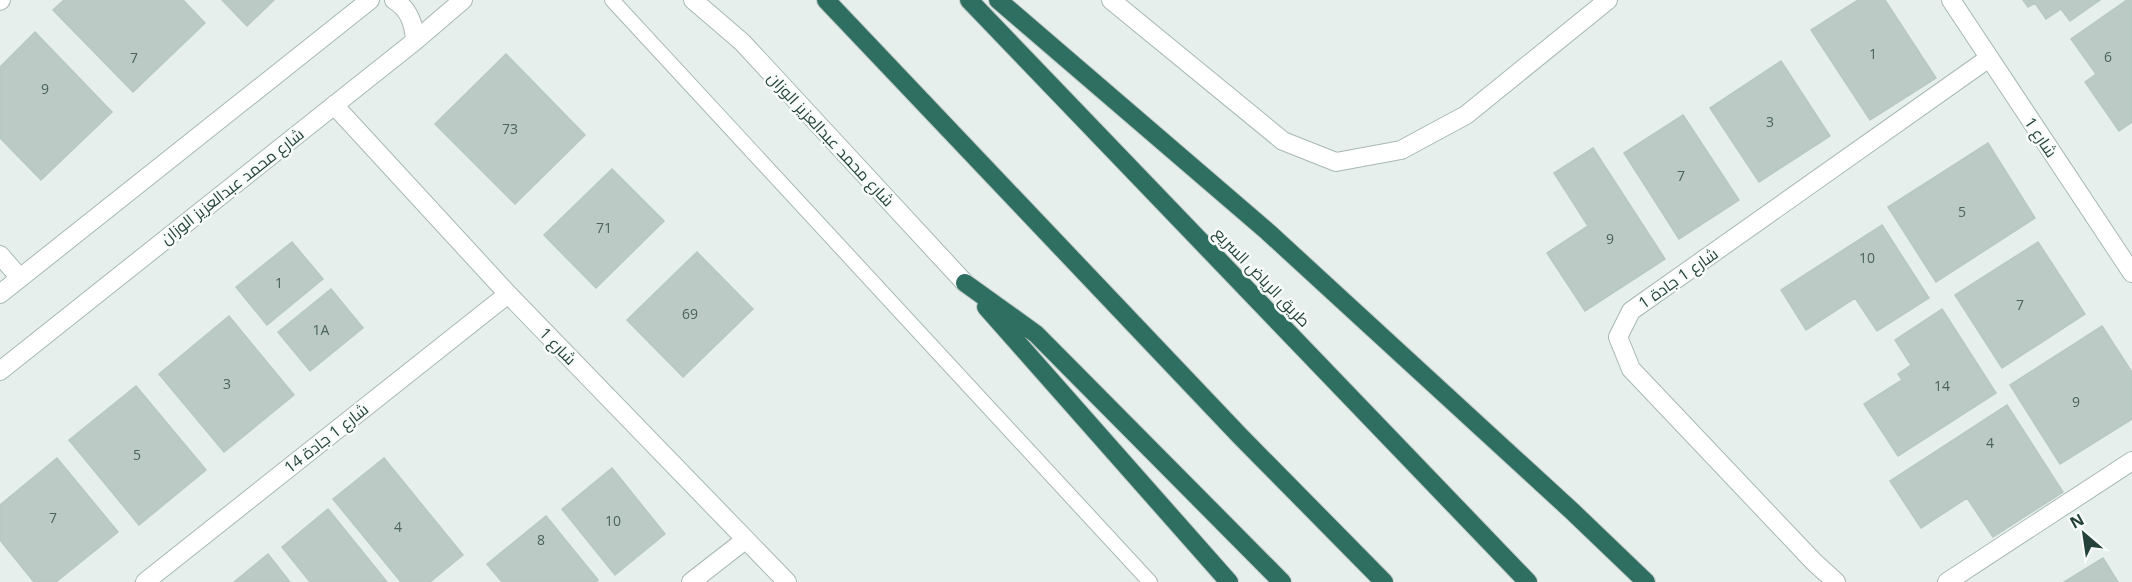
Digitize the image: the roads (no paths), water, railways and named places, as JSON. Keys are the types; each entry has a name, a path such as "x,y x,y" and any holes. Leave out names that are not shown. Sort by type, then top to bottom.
{"highway":[{"path":"826,0 1240,436 1384,582"},
{"name":"طريق الرياض السريع","path":"969,0 1528,582"},
{"path":"998,0 1268,232 1565,504 1646,582"},
{"path":"965,283 1229,582"},
{"path":"965,283 1036,333 1282,582"},
{"path":"1240,436 1371,582"}],"street":[{"path":"0,294 370,0"},
{"path":"394,0 401,4 410,15 415,41"},
{"name":"شارع محمد عبدالعزيز الوزان","path":"0,371 415,41 463,0"},
{"name":"شارع محمد عبدالعزيز الوزان","path":"693,0 742,42 965,283"},
{"path":"1111,0 1283,141 1336,162 1401,150 1466,115 1608,0"},
{"name":"شارع 1","path":"1951,0 2132,273"},
{"name":"شارع 1 جادة 1","path":"1836,582 1814,562 1631,369 1618,337 1631,311 1989,58"},
{"name":"شارع 1","path":"334,105 508,294 787,582"},
{"path":"0,255 20,278"},
{"name":"شارع 1 جادة 14","path":"145,582 508,294"},
{"path":"1947,582 2132,461"},
{"path":"691,582 745,540"}],"lane":[{"path":"612,0 1150,582"}]}
